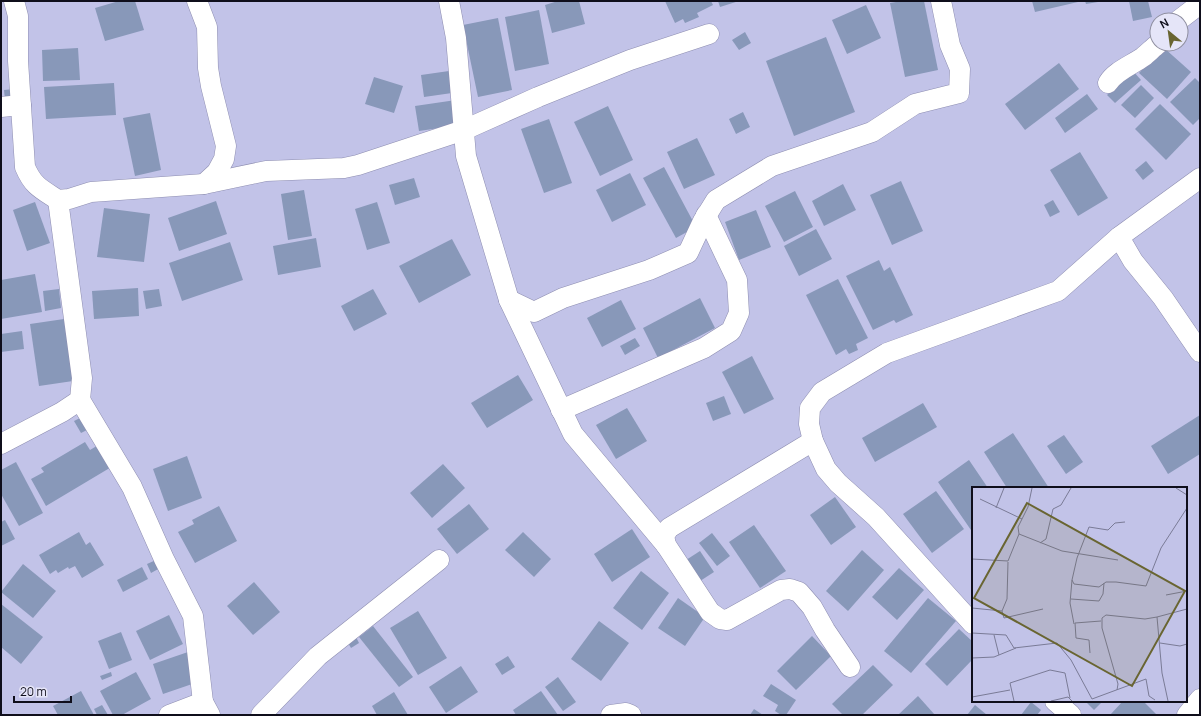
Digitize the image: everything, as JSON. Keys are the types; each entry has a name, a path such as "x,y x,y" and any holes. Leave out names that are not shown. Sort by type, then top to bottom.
{"street":[{"path":"14,1 18,16 18,61 25,166 31,179 41,189 58,200 69,199 91,192 204,184 266,171 344,168 358,166 464,130 538,97 630,60 709,34"},
{"path":"197,1 207,27 210,86 226,146 224,159 217,172 204,184"},
{"path":"449,1 456,38 466,156 509,300 573,434 666,545 710,612 720,619 727,620 781,590 790,589 799,592 812,607 825,630 850,667"},
{"path":"509,300 534,312 563,298 649,270 688,253 706,216 716,200 772,166 872,132 914,104 959,93 960,69 950,45 941,1"},
{"path":"1189,12 1200,4"},
{"path":"1108,83 1111,78 1149,52"},
{"path":"1,107 21,105"},
{"path":"972,623 876,517 838,483 826,469 813,442 809,424 810,408 822,392 887,353 1058,291 1119,238 1200,178"},
{"path":"58,200 82,378 80,400 132,487 164,559 193,616 206,708 169,715"},
{"path":"562,410 704,348 731,331 739,313 737,280 706,216"},
{"path":"1119,238 1133,262 1163,298 1200,352"},
{"path":"1,444 62,412 80,400"},
{"path":"666,545 664,536 669,528 813,442"},
{"path":"261,715 318,656 439,560"},
{"path":"1187,715 1200,699"},
{"path":"1056,702 1071,715"},
{"path":"611,715 626,713 631,715"}],"building":[{"path":"119,1 135,1 144,30 105,41 95,8"},
{"path":"558,1 579,1 585,24 552,33 545,5"},
{"path":"665,1 711,1 713,5 697,13 699,17 685,23 683,19 675,23"},
{"path":"718,1 739,1 720,7"},
{"path":"902,1 924,1 938,70 905,77 890,3"},
{"path":"1032,1 1078,1 1078,2 1035,12"},
{"path":"1085,1 1098,1 1098,2 1086,4"},
{"path":"1129,1 1148,1 1151,12 1149,12 1149,18 1133,21"},
{"path":"866,5 881,38 847,54 832,20"},
{"path":"539,10 549,64 515,71 505,17"},
{"path":"498,18 512,90 478,97 463,25"},
{"path":"745,32 751,43 739,50 732,40"},
{"path":"826,37 855,112 794,136 766,61"},
{"path":"78,48 80,80 43,81 42,50"},
{"path":"1158,52 1169,52 1191,72 1167,99 1139,73"},
{"path":"1059,63 1079,89 1025,130 1005,104"},
{"path":"449,71 452,93 424,97 421,75"},
{"path":"1133,71 1141,80 1115,103 1107,95"},
{"path":"374,77 403,86 394,113 365,104"},
{"path":"1195,78 1200,83 1200,118 1193,125 1170,102"},
{"path":"114,83 116,115 46,119 44,87"},
{"path":"1141,85 1154,98 1135,118 1121,105"},
{"path":"14,89 15,99 5,100 4,90"},
{"path":"1087,94 1098,109 1065,133 1055,118"},
{"path":"456,100 460,125 419,131 415,106"},
{"path":"1160,104 1191,134 1166,160 1135,129"},
{"path":"608,106 633,160 600,176 574,122"},
{"path":"743,112 750,127 736,134 729,119"},
{"path":"150,113 161,170 135,176 123,118"},
{"path":"549,119 572,183 544,193 521,129"},
{"path":"697,138 715,175 684,189 667,152"},
{"path":"1080,152 1108,198 1078,216 1050,170"},
{"path":"1146,161 1154,171 1143,180 1135,170"},
{"path":"664,167 696,227 676,238 643,178"},
{"path":"630,173 646,205 612,222 596,190"},
{"path":"414,178 420,197 395,205 389,185"},
{"path":"901,181 923,231 892,245 870,195"},
{"path":"843,184 856,210 824,226 812,201"},
{"path":"304,190 312,236 288,240 281,194"},
{"path":"795,191 813,227 784,242 765,206"},
{"path":"1053,200 1060,212 1050,217 1044,205"},
{"path":"216,201 227,234 179,251 168,218"},
{"path":"35,202 50,243 27,251 13,210"},
{"path":"377,202 390,243 367,250 355,209"},
{"path":"104,208 150,214 144,262 97,257"},
{"path":"756,210 771,247 739,260 725,222"},
{"path":"816,229 832,259 799,276 784,246"},
{"path":"316,238 321,267 278,275 273,246"},
{"path":"452,239 471,275 419,303 399,266"},
{"path":"230,242 243,280 182,301 169,263"},
{"path":"879,260 884,271 890,267 913,315 896,323 894,320 873,330 846,276"},
{"path":"35,274 42,312 1,319 1,280"},
{"path":"838,279 868,338 856,344 858,350 849,354 846,349 836,355 806,295"},
{"path":"138,288 139,316 94,319 92,291"},
{"path":"59,289 61,308 45,311 43,291"},
{"path":"159,289 162,306 146,309 143,291"},
{"path":"373,289 387,314 354,331 341,306"},
{"path":"700,298 715,328 658,358 643,328"},
{"path":"621,300 636,329 602,347 587,318"},
{"path":"64,319 73,381 39,386 30,324"},
{"path":"22,331 24,349 1,352 1,334"},
{"path":"635,338 640,346 625,355 620,346"},
{"path":"752,356 774,399 744,414 722,372"},
{"path":"518,375 533,400 487,428 471,403"},
{"path":"724,396 731,414 713,421 706,403"},
{"path":"923,403 937,427 875,462 862,438"},
{"path":"627,408 647,441 616,459 596,425"},
{"path":"1200,415 1200,454 1168,474 1151,446"},
{"path":"82,417 89,429 81,433 74,421"},
{"path":"1013,433 1048,487 1006,487 984,452"},
{"path":"1064,435 1083,462 1066,474 1047,446"},
{"path":"85,442 90,450 100,444 113,466 46,506 31,479 44,472 41,468"},
{"path":"187,456 202,498 168,511 153,469"},
{"path":"969,460 987,487 972,487 972,532 938,482"},
{"path":"16,462 43,513 19,526 1,494 1,470"},
{"path":"443,464 465,488 432,518 410,493"},
{"path":"936,491 964,529 932,553 903,514"},
{"path":"835,497 856,527 831,545 810,515"},
{"path":"469,504 489,529 457,554 437,529"},
{"path":"219,506 237,541 195,563 178,532 194,524 192,520"},
{"path":"5,520 15,539 1,546 1,522"},
{"path":"754,525 786,571 760,588 729,542"},
{"path":"632,529 650,557 612,582 594,554"},
{"path":"79,532 86,545 90,542 104,565 82,578 75,566 69,569 68,567 58,573 56,570 50,574 39,555"},
{"path":"523,532 551,559 534,577 505,550"},
{"path":"712,533 730,556 717,566 699,543"},
{"path":"862,550 884,570 848,611 826,591"},
{"path":"700,551 714,572 697,583 683,562"},
{"path":"156,560 160,568 151,573 147,564"},
{"path":"23,564 56,591 33,618 1,592"},
{"path":"142,567 148,579 123,592 117,580"},
{"path":"899,568 924,590 897,620 872,597"},
{"path":"641,571 669,593 642,630 613,608"},
{"path":"254,582 280,612 253,635 227,606"},
{"path":"678,598 705,617 685,646 658,628"},
{"path":"928,598 956,621 911,673 884,651"},
{"path":"1,604 43,637 21,664 1,647"},
{"path":"418,611 447,658 418,675 390,628"},
{"path":"169,615 183,644 150,660 136,631"},
{"path":"599,621 629,643 601,681 571,659"},
{"path":"373,626 413,677 399,687 359,637"},
{"path":"959,629 972,641 972,660 947,686 925,664"},
{"path":"353,631 359,643 351,648 344,636"},
{"path":"121,632 132,660 109,669 98,641"},
{"path":"812,636 831,656 796,690 777,671"},
{"path":"188,652 198,682 163,694 153,664"},
{"path":"508,656 515,667 502,675 495,664"},
{"path":"873,665 893,685 862,715 843,715 832,704"},
{"path":"461,666 478,692 446,713 429,687"},
{"path":"111,672 112,676 102,680 100,676"},
{"path":"136,672 151,699 122,715 113,715 100,691"},
{"path":"558,677 576,702 563,711 545,687"},
{"path":"771,684 796,700 786,715 781,715 775,711 778,705 763,696"},
{"path":"81,691 94,715 58,715 53,706"},
{"path":"541,691 558,715 516,715 513,710"},
{"path":"394,692 408,715 377,715 372,706"},
{"path":"918,696 935,715 898,715"},
{"path":"1031,702 1041,710 1037,715 1021,715"},
{"path":"1086,702 1102,702 1094,710"},
{"path":"1122,702 1144,702 1157,715 1110,715"},
{"path":"102,705 108,715 97,715 94,709"},
{"path":"975,705 987,715 967,715"},
{"path":"754,709 763,715 750,715"}]}
